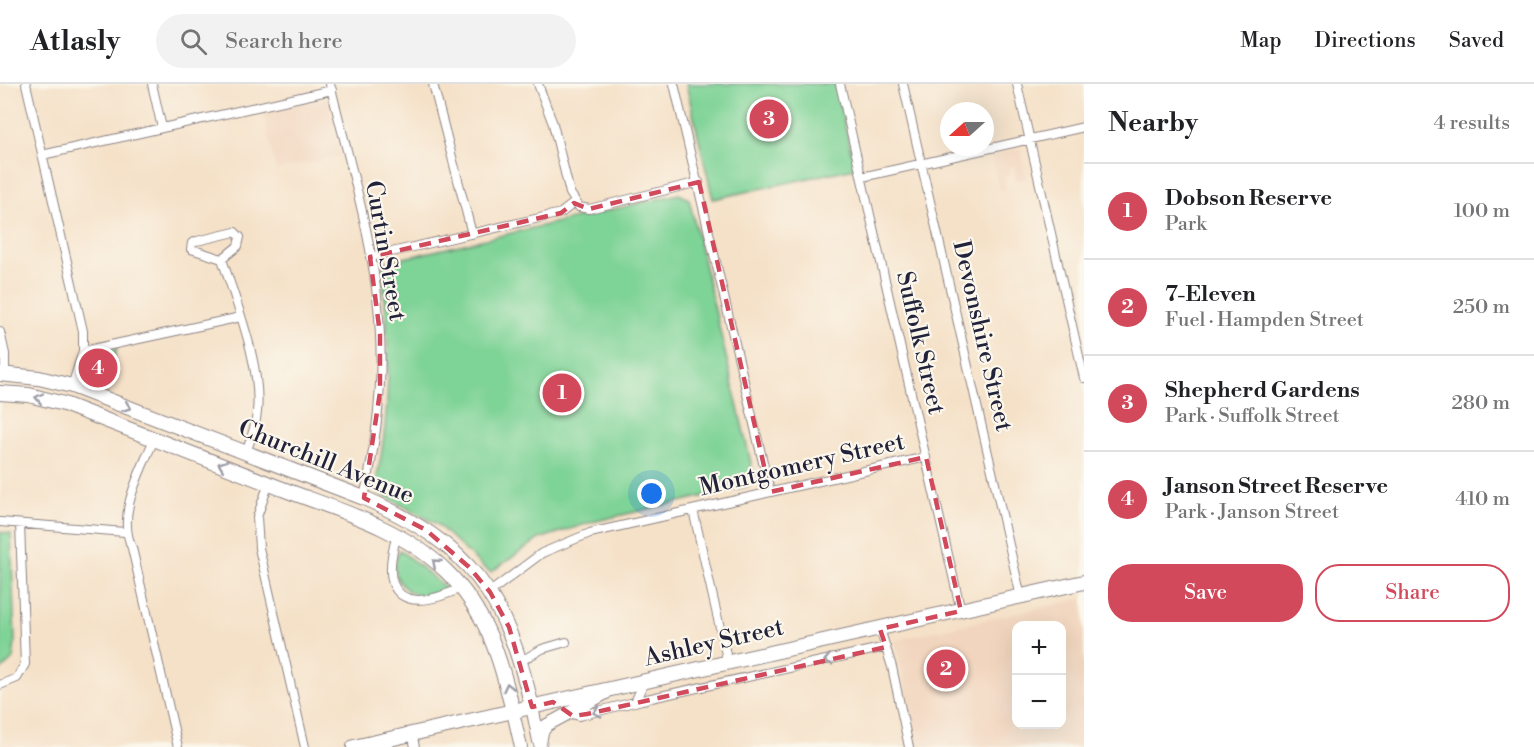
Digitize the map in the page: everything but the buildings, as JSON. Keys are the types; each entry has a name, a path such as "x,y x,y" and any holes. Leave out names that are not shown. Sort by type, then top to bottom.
{"main road":[{"name":"Churchill Avenue","path":"3,374 72,386 246,452 364,498 406,518 443,543 480,579 490,592 509,627 521,661 540,746"},
{"path":"2,393 3,374"},
{"path":"64,404 72,386"},
{"name":"Churchill Avenue","path":"2,393 29,395 64,404 358,518 397,535 430,557 461,588 475,607 496,645 521,747"},
{"path":"154,439 162,421"},
{"path":"254,477 261,459"},
{"path":"358,518 364,498"},
{"path":"397,535 406,518"},
{"path":"461,588 480,579"},
{"name":"Ashley Street","path":"354,747 414,740 532,707 1084,582"},
{"path":"475,607 490,592"},
{"path":"540,746 545,727 614,689"}],"street":[{"path":"26,84 82,324 83,351 72,386"},
{"path":"152,84 162,128"},
{"path":"433,84 472,234"},
{"path":"538,84 553,124 574,203 581,208 590,209 699,183"},
{"path":"674,84 770,492"},
{"name":"Suffolk Street","path":"840,84 961,611"},
{"name":"Devonshire Street","path":"903,84 1021,597"},
{"path":"1017,84 1084,378"},
{"path":"42,155 331,87"},
{"name":"Curtin Street","path":"331,87 370,257 379,310 381,370 376,439 364,498"},
{"path":"862,177 1084,127"},
{"path":"370,257 561,213 574,203"},
{"path":"235,232 240,240 238,246 222,259 194,252 191,249 192,243 235,232"},
{"path":"222,259 241,316 258,396 256,423 246,452"},
{"path":"83,351 241,316"},
{"path":"0,332 5,354 3,374"},
{"path":"154,439 130,501 125,532 132,548 178,747"},
{"name":"Montgomery Street","path":"490,592 525,564 561,543 599,531 926,457"},
{"path":"269,483 257,517 259,548 305,747"},
{"path":"693,510 728,663"},
{"path":"0,522 125,532"},
{"path":"0,685 17,678 24,664 20,524"},
{"path":"397,535 389,571 394,584 403,595 426,601 461,588"},
{"path":"880,629 909,747"},
{"path":"521,661 542,649 566,642"},
{"path":"568,713 579,716 885,647"},
{"path":"634,702 644,682"}],"highlighted area":[{"path":"699,182 770,492 926,457 961,611 880,629 886,647 587,714 573,716 553,702 532,707 509,627 490,592 469,567 426,530 364,498 380,392 380,334 370,257 561,213 574,203 589,209"}],"shaded area":[{"path":"328,98 341,156 276,170 263,112"},
{"path":"1021,148 1026,179 1016,181 1013,166 1010,166 1010,175 1004,178 1006,189 999,190 991,156"},
{"path":"1084,598 1084,747 919,747 895,640"}],"green space":[{"path":"686,84 835,84 855,168 713,199"},
{"path":"679,194 689,199 754,476 748,486 592,522 539,539 491,572 437,524 377,492 375,486 381,459 387,405 387,323 382,268 387,262"},
{"path":"117,348 105,393 86,385 81,376 87,357"},
{"path":"0,532 11,534 15,642 13,659 0,671"},
{"path":"400,550 446,588 435,594 424,596 406,589 399,581 396,572 396,561"}],"place":[{"name":"Shepherd Gardens","path":"769,119"},
{"name":"Janson Street Reserve","path":"98,368"},
{"name":"Dobson Reserve","path":"562,393"},
{"name":"7-Eleven","path":"946,669"}]}
